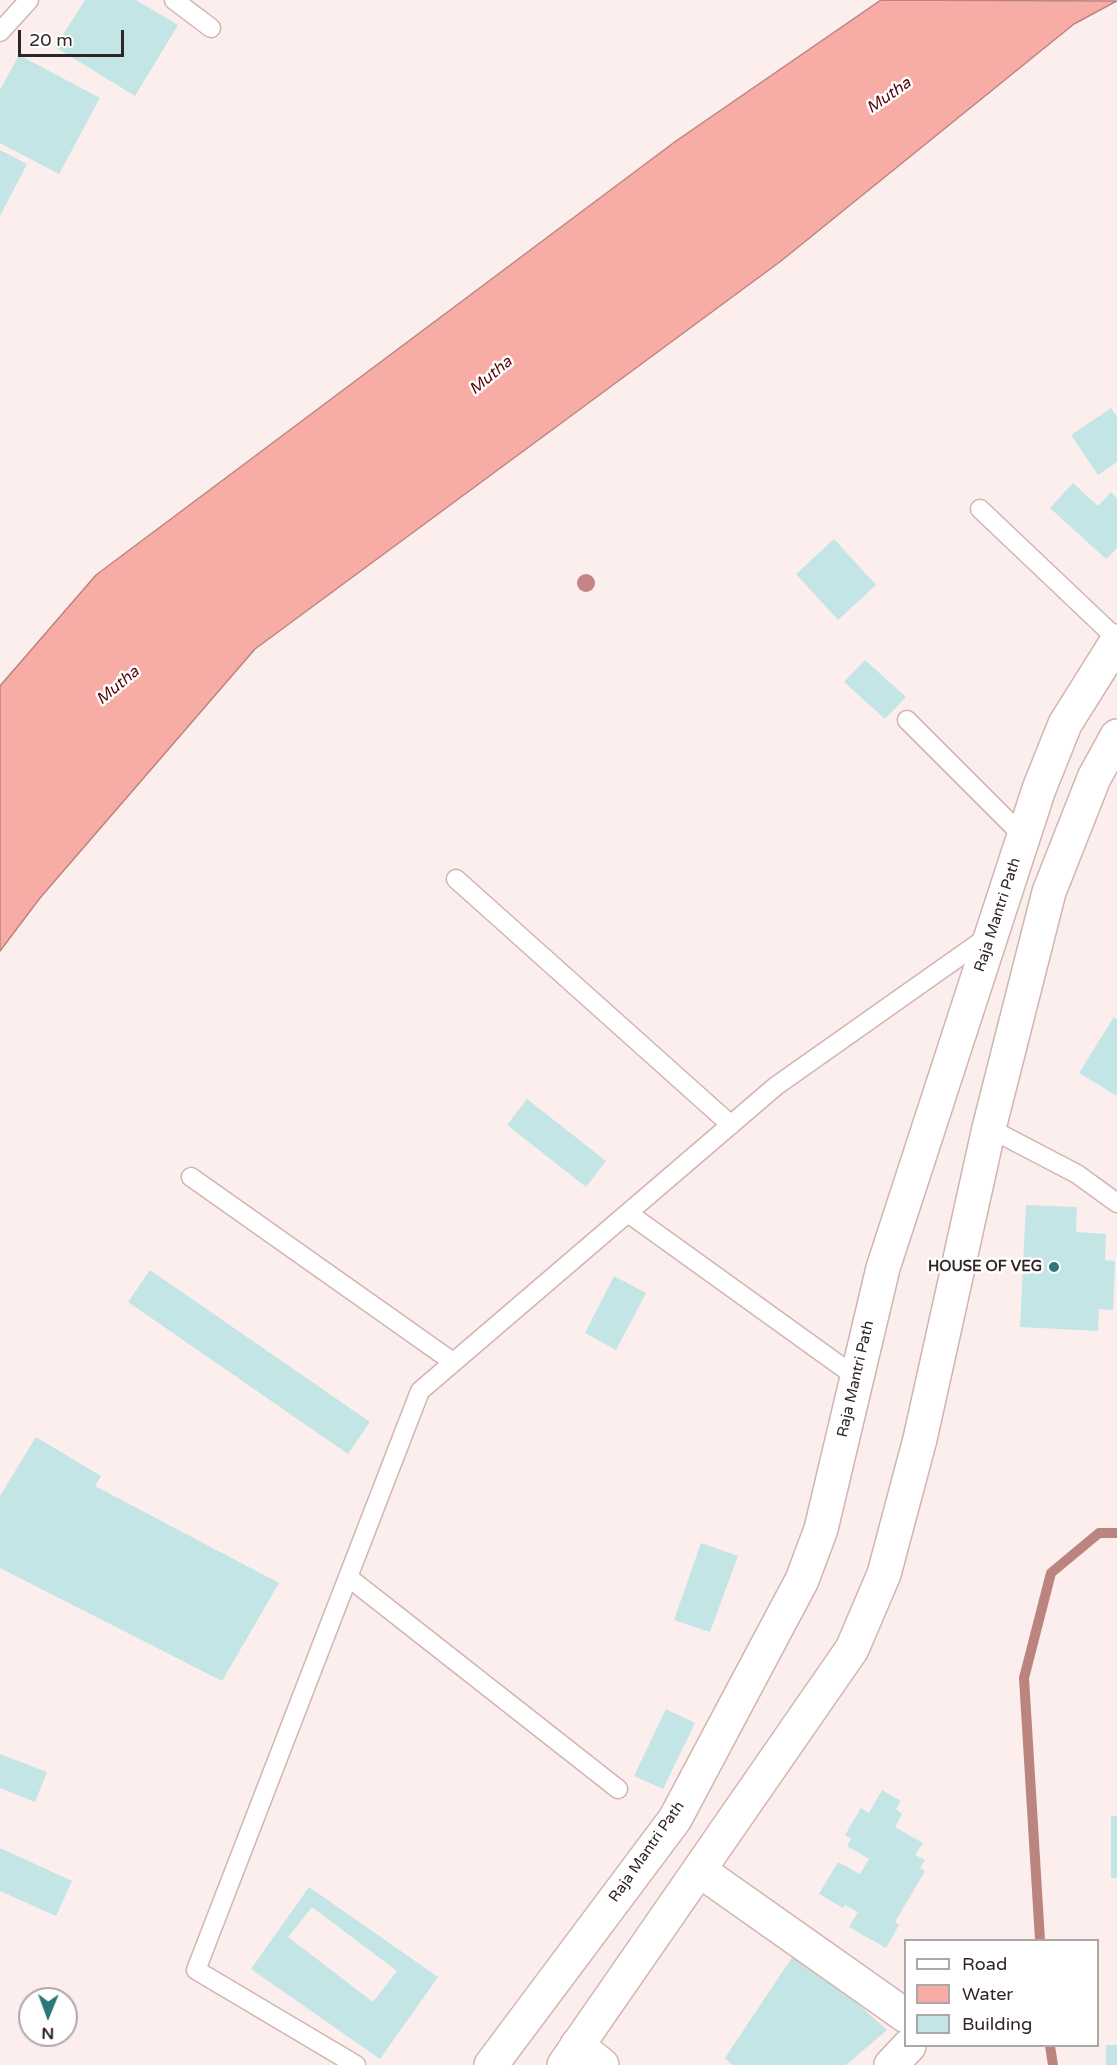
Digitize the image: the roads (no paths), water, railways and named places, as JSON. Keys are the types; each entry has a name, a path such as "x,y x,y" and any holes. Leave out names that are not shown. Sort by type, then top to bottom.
{"main road":[{"name":"Raja Mantri Path","path":"491,2065 675,1819 802,1580 820,1529 883,1268 1024,837 1065,724 1117,640"},
{"path":"581,2058 699,1870 852,1649 884,1574 920,1439 989,1128 1049,892 1094,778 1117,736"},
{"path":"1052,756 1094,778"},
{"path":"699,1870 904,2015"},
{"path":"891,2065 908,2047"}],"lane":[{"path":"0,32 29,0"},
{"path":"174,0 211,28"},
{"path":"980,509 1117,640"},
{"path":"907,720 1024,837"},
{"path":"456,879 731,1125"},
{"path":"356,2065 196,1970 420,1391 776,1086 992,933"},
{"path":"989,1128 1077,1174 1117,1203"},
{"path":"191,1176 453,1362"},
{"path":"628,1212 856,1377"},
{"path":"348,1577 618,1789"}],"water":[{"name":"Mutha","path":"881,0 1117,1 1074,24 781,261 255,649 40,898 0,951 0,686 96,575 676,141"}],"waterway":[{"path":"1040,1939 1024,1678 1051,1573 1099,1533 1117,1533"},
{"path":"1050,2047 1053,2065"}],"place":[{"name":"HOUSE OF VEG","path":"1054,1267"}]}
